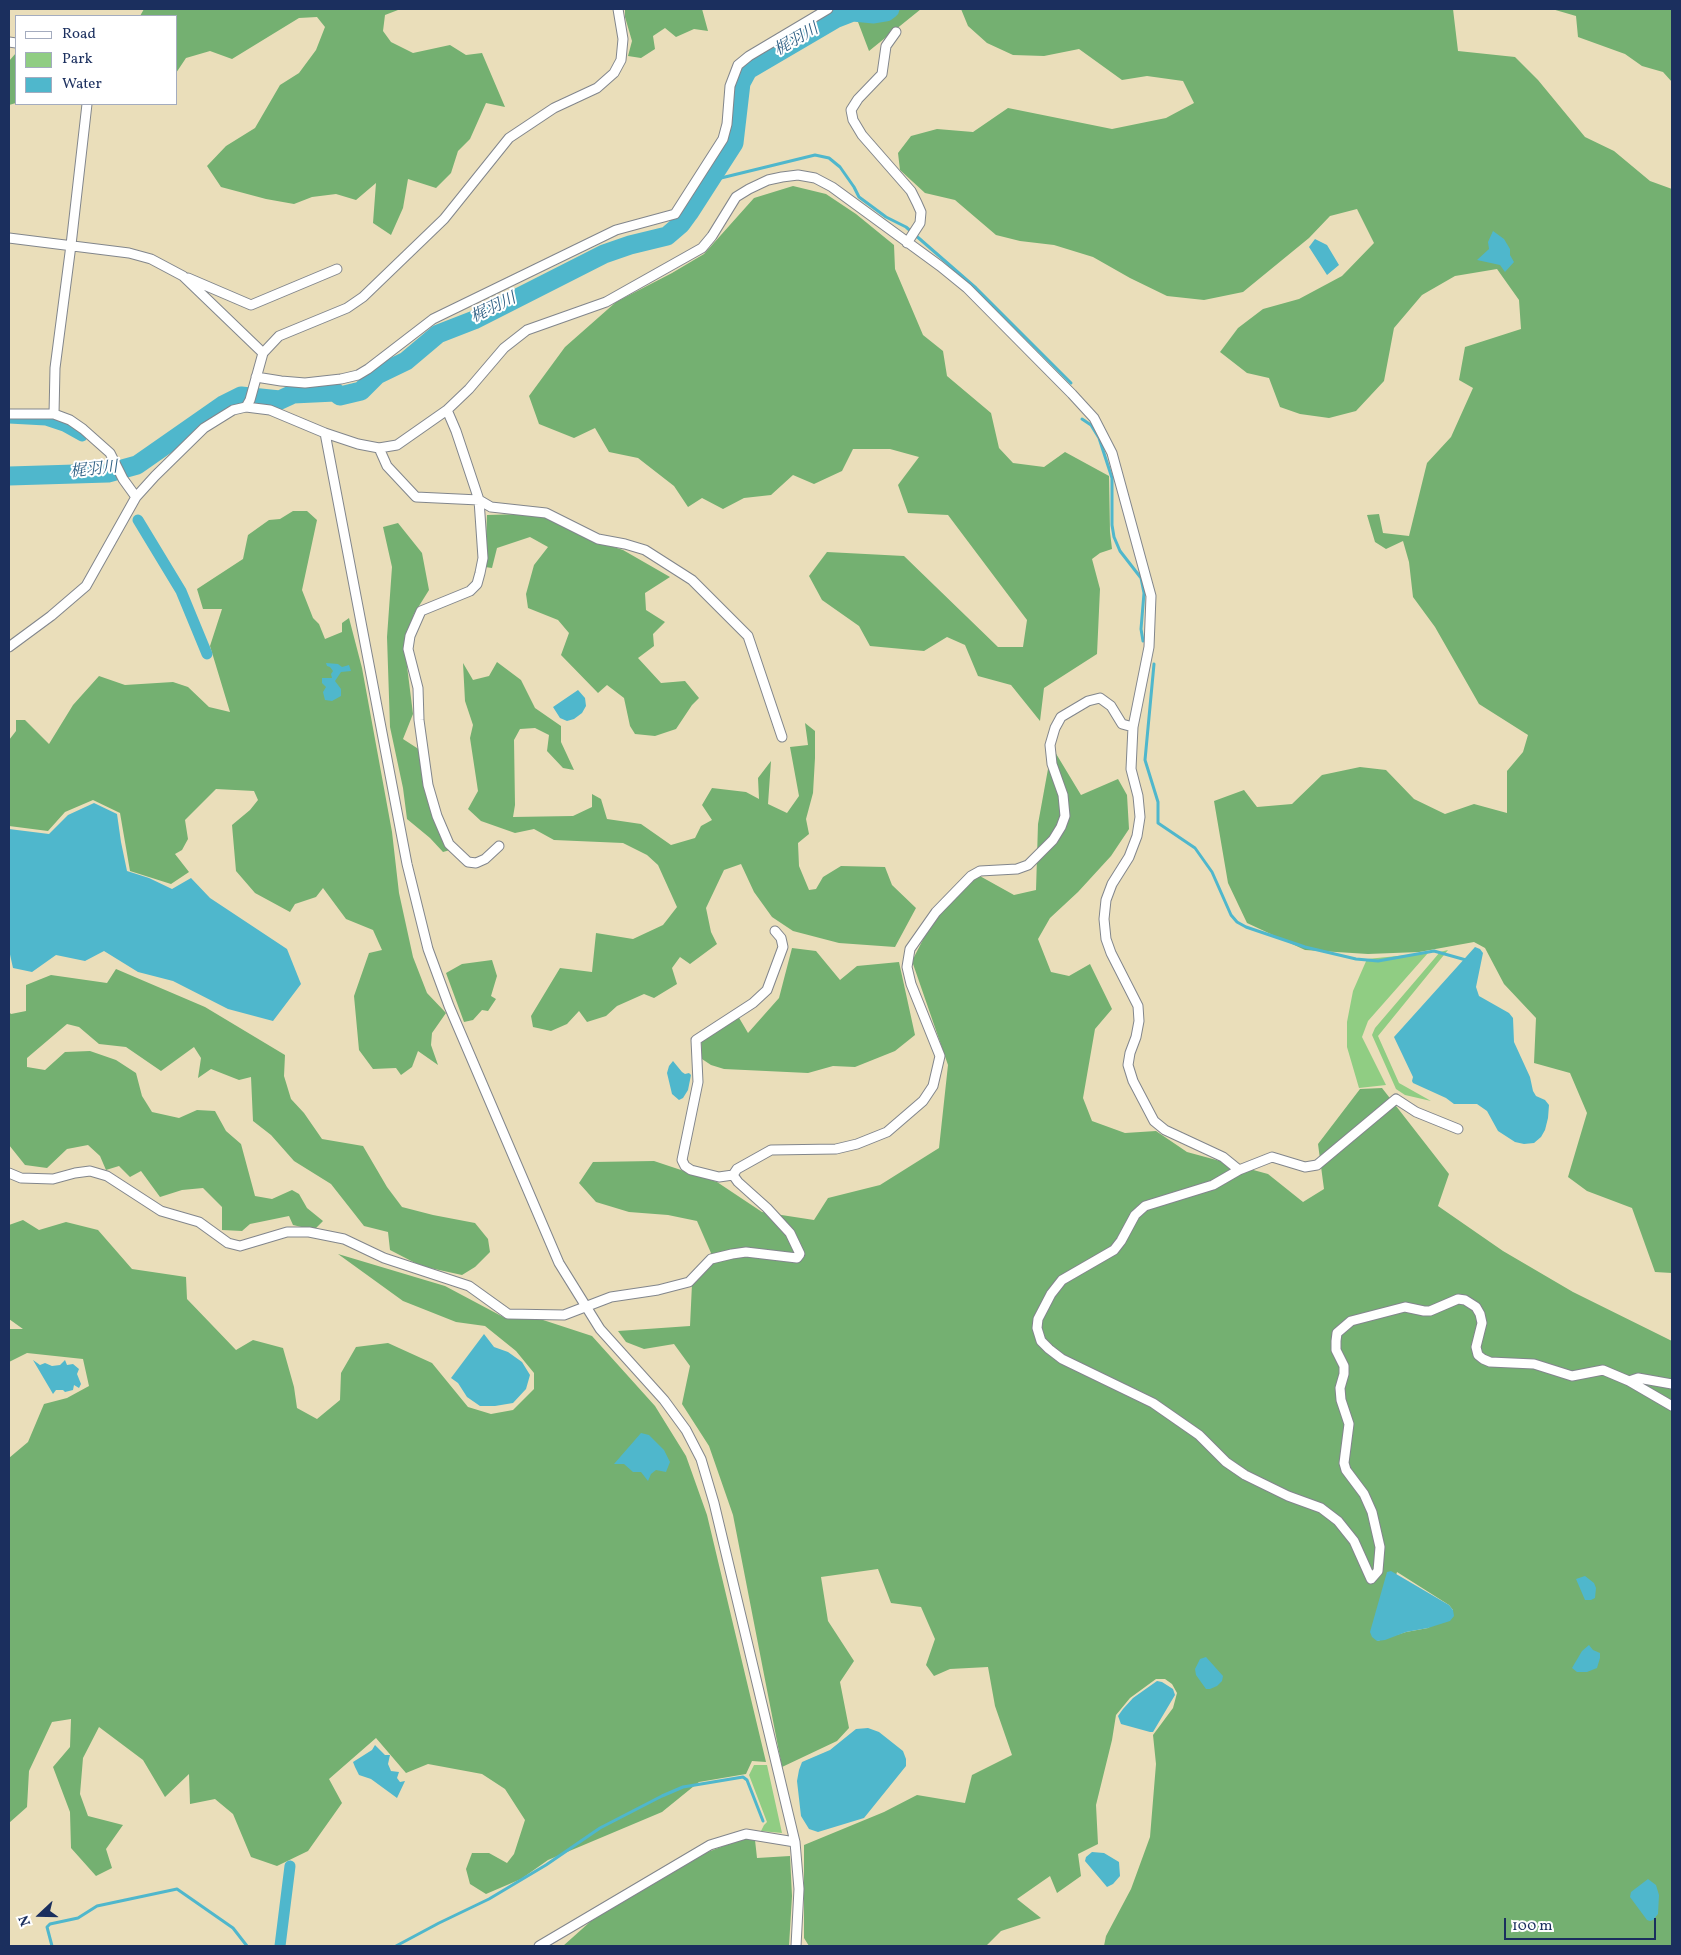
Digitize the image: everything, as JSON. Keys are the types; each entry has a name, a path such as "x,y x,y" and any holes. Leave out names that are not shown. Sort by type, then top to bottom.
{"street":[{"path":"248,403 263,353 279,336 347,308 363,297 444,219 509,138 554,108 597,88 614,73 621,60 623,39 618,9"},
{"path":"256,379 305,383 358,375 368,370 433,319 462,304 616,230 674,214 723,139 727,124 730,86 738,65 749,56 828,9"},
{"path":"896,32 886,46 882,74 858,99 851,110 853,120 862,135 911,191 918,203 921,212 920,223 911,237"},
{"path":"54,414 54,368 88,105"},
{"path":"9,647 51,616 86,586 136,497 204,428 233,410 248,403 358,444 379,448 397,445 447,410 469,389 514,338 545,322 576,314 606,302 643,280 684,260 702,248 736,198 768,180 798,176 815,178 911,237 940,266 966,288 1072,394 1094,418 1112,453 1151,596 1149,647 1133,728 1131,769 1138,796 1140,816 1137,836 1129,857 1112,884 1106,900 1104,919 1106,939 1111,953 1138,1006 1139,1021 1128,1064 1133,1081 1154,1121 1165,1130 1223,1157 1239,1170"},
{"path":"9,238 129,253 151,259 183,276 251,305 337,269"},
{"path":"183,276 263,353"},
{"path":"447,410 479,500 483,558 477,584 470,592 420,612 410,636 408,649 418,688 418,720 428,786 437,816 450,844 468,862 476,863 485,859 499,846"},
{"path":"9,414 54,414 70,420 110,453 123,479 136,497"},
{"path":"325,433 407,864 428,949 449,1006 559,1263 600,1329 664,1400 686,1430 700,1459 714,1503 795,1842 800,1889 796,1946"},
{"path":"379,448 387,466 416,498 479,500 491,507 546,513 598,539 645,550 692,580 748,636 782,737"},
{"path":"775,931 781,938 783,947 767,990 753,1003 696,1040 698,1082 682,1160 685,1166 691,1170 718,1177 733,1175 737,1169 771,1150 836,1150 887,1132 923,1101 933,1086 940,1056 911,984 907,967 910,949 936,912 971,876 980,871 1017,869 1028,865 1054,840 1065,816 1063,796 1052,764 1050,745 1055,728 1061,717 1088,701 1100,698 1111,706 1122,724 1133,728"},
{"path":"1458,1128 1416,1112 1396,1099 1317,1165 1305,1166 1272,1157 1239,1170 1213,1185 1145,1206 1135,1215 1122,1241 1114,1250 1062,1280 1051,1294 1038,1318 1037,1328 1041,1341 1062,1359 1153,1403 1199,1435 1226,1462 1245,1475 1327,1512 1338,1521 1354,1541 1371,1579 1378,1571 1380,1547 1372,1512 1364,1494 1346,1470 1344,1462 1349,1424 1341,1400 1340,1388 1344,1366 1336,1350 1336,1341 1338,1333 1351,1322 1405,1306 1424,1311 1458,1299 1465,1300 1476,1306 1480,1314 1482,1323 1476,1347 1478,1355 1483,1359 1490,1362 1534,1364 1572,1376 1604,1370 1629,1381 1672,1406"},
{"path":"9,1173 21,1178 53,1179 90,1171 107,1176 161,1211 199,1222 228,1243 240,1246 287,1232 309,1232 344,1239 384,1258 469,1286 508,1314 564,1315 587,1308 610,1297 658,1290 689,1282 711,1259 746,1252 797,1258 800,1254 790,1233 733,1175"},
{"path":"1629,1381 1638,1378 1672,1384"},
{"path":"540,1946 710,1845 727,1838 746,1834 795,1842"}],"green space":[{"path":"144,9 395,9 398,10 385,15 383,31 391,42 413,53 450,45 466,55 482,53 505,107 486,103 470,139 458,151 451,173 436,188 408,179 403,208 391,235 373,223 376,183 356,200 336,194 312,197 294,204 221,187 207,166 226,146 255,128 280,85 299,73 316,50 325,27 317,17 299,18 232,59 210,51 186,58 178,70 178,15 141,15"},
{"path":"625,9 702,9 708,31 694,29 676,37 665,28 653,36 655,49 641,58 628,56 632,41 625,17"},
{"path":"897,9 921,9 869,51 858,22 886,16"},
{"path":"961,9 1453,9 1458,51 1515,57 1538,80 1585,137 1614,151 1650,181 1672,189 1672,1273 1655,1272 1632,1208 1587,1191 1568,1177 1587,1113 1570,1073 1534,1063 1536,1018 1504,984 1485,948 1474,942 1419,952 1368,954 1305,950 1247,923 1228,883 1214,801 1244,790 1257,807 1292,804 1322,775 1360,767 1386,770 1414,799 1445,814 1474,804 1507,813 1507,771 1523,752 1528,735 1479,704 1435,627 1413,597 1409,562 1403,541 1386,549 1375,542 1367,515 1379,514 1383,533 1409,536 1427,463 1451,437 1473,388 1459,380 1465,347 1521,329 1519,300 1497,269 1455,276 1422,295 1394,328 1384,381 1356,411 1329,418 1300,414 1280,407 1269,378 1247,373 1220,352 1238,328 1263,309 1299,299 1342,276 1374,243 1357,209 1330,216 1309,238 1243,292 1204,300 1167,296 1093,257 1054,245 1020,241 996,235 955,200 925,193 900,170 898,153 911,136 937,129 973,132 1008,108 1112,129 1166,118 1194,103 1183,81 1147,76 1122,80 1079,49 1044,56 1013,55 987,43 968,26"},
{"path":"1552,9 1672,9 1672,82 1663,72 1642,66 1625,54 1578,37 1576,16"},
{"path":"15,54 15,103 9,105 9,61"},
{"path":"793,186 826,194 856,214 894,245 895,269 923,335 943,351 947,376 991,413 999,448 1013,463 1044,467 1065,452 1109,476 1112,549 1100,553 1092,559 1100,589 1097,654 1044,688 1040,721 1011,685 978,676 965,645 947,637 924,651 870,646 859,626 822,600 809,576 827,552 904,556 998,647 1023,647 1027,620 948,515 908,513 898,485 919,457 890,449 853,449 842,471 814,484 793,475 771,495 744,498 723,509 702,498 688,507 674,486 638,458 609,452 595,428 574,438 539,424 529,396 565,347 616,302 704,254 754,198"},
{"path":"293,511 307,511 317,520 302,590 313,618 319,624 325,639 342,632 342,623 349,618 362,668 392,832 399,893 413,957 427,993 446,1013 432,1033 431,1045 438,1065 418,1051 412,1067 401,1075 396,1068 373,1069 359,1050 354,996 369,953 382,950 373,930 346,919 323,888 316,897 295,904 290,912 255,893 236,871 232,825 250,810 258,800 254,791 216,789 185,820 188,839 182,850 175,854 189,872 171,884 130,871 120,813 93,800 65,812 48,831 9,826 9,740 16,731 16,720 25,720 49,744 73,705 99,676 125,685 173,682 188,687 209,707 230,712 210,646 222,609 203,609 197,589 243,559 248,535 269,520 280,519"},
{"path":"522,514 545,517 596,541 623,550 670,577 645,593 646,610 665,622 653,634 654,646 638,658 661,683 685,681 699,698 676,729 655,736 635,734 630,726 624,698 607,685 598,693 561,655 569,633 558,620 528,608 526,594 534,565 548,547 530,537 497,548 492,568 485,567 487,515"},
{"path":"398,523 422,553 429,590 414,614 404,642 413,714 403,739 420,750 450,850 443,852 430,838 407,819 403,788 390,727 387,637 392,567 383,527"},
{"path":"497,662 521,680 535,708 561,726 561,742 574,770 563,768 547,751 549,735 535,728 520,729 514,740 515,805 513,817 573,816 592,807 592,794 601,799 607,819 641,824 671,845 695,838 701,826 712,820 702,805 712,788 746,792 759,799 758,778 771,761 768,804 787,813 799,796 790,747 808,745 805,723 815,731 815,758 813,793 806,819 809,834 798,843 799,866 809,890 816,889 823,877 841,866 885,867 892,885 916,908 895,947 839,943 793,931 772,917 754,892 741,864 724,870 706,908 711,932 717,944 690,964 680,957 672,968 677,984 654,998 644,994 617,1006 606,1016 587,1022 579,1011 567,1024 551,1031 533,1027 531,1016 560,968 592,972 596,933 633,939 663,925 677,907 658,865 647,855 623,843 554,840 534,829 515,833 481,821 468,809 478,791 470,738 473,725 465,701 463,663 473,680 489,676"},
{"path":"1052,747 1081,795 1118,779 1127,795 1129,829 1111,856 1078,892 1050,918 1038,939 1051,972 1069,976 1090,964 1112,1009 1095,1029 1083,1098 1092,1121 1125,1133 1156,1131 1187,1152 1268,1174 1303,1202 1324,1189 1318,1144 1360,1089 1382,1088 1449,1174 1438,1206 1503,1251 1573,1292 1672,1341 1672,1946 1104,1946 1106,1936 1131,1889 1150,1837 1156,1764 1153,1735 1173,1708 1177,1693 1172,1684 1165,1679 1156,1679 1130,1698 1116,1715 1112,1740 1096,1805 1098,1844 1078,1854 1081,1876 1057,1893 1050,1876 1017,1899 1041,1918 1001,1931 986,1946 809,1946 804,1938 804,1845 884,1812 917,1795 965,1803 972,1775 1012,1755 995,1706 988,1667 950,1669 934,1676 926,1665 935,1639 921,1607 891,1603 878,1569 821,1577 828,1621 854,1661 840,1682 849,1728 837,1741 782,1767 733,1515 709,1446 682,1404 690,1366 674,1344 644,1349 626,1342 618,1331 690,1326 692,1284 711,1253 697,1221 668,1215 629,1212 596,1202 579,1183 593,1162 654,1161 717,1182 762,1212 814,1220 828,1198 880,1185 939,1148 948,1065 912,961 932,922 978,875 1014,895 1036,890 1038,824","holes":["1397,1572 1449,1605 1453,1610 1428,1628 1406,1632 1377,1641"]},
{"path":"792,948 816,951 840,980 857,966 899,962 915,1035 895,1051 855,1067 833,1066 808,1073 724,1069 711,1065 702,1059 701,1037 738,1016 748,1033 779,998"},
{"path":"1448,950 1378,1036 1399,1083 1431,1101 1405,1095 1396,1089 1372,1035 1375,1028 1440,952"},
{"path":"1428,953 1368,1021 1362,1037 1386,1085 1359,1088 1347,1047 1347,1022 1353,991 1367,959"},
{"path":"492,960 497,976 491,996 496,999 488,1011 482,1010 473,1020 464,1022 446,973 462,964"},
{"path":"116,969 205,1007 285,1055 284,1076 291,1099 304,1113 322,1139 363,1146 387,1187 402,1207 475,1223 488,1239 490,1252 475,1267 462,1275 421,1266 390,1250 388,1232 364,1226 331,1184 294,1161 271,1135 253,1121 251,1077 239,1080 211,1069 198,1078 201,1058 194,1047 161,1071 126,1047 99,1044 79,1027 67,1024 27,1058 27,1067 45,1070 65,1052 90,1051 116,1060 136,1073 142,1096 152,1112 179,1118 197,1110 215,1111 226,1131 241,1144 255,1196 272,1199 292,1190 299,1194 307,1208 323,1221 314,1230 293,1225 289,1216 250,1224 242,1231 222,1230 222,1207 203,1188 182,1190 160,1197 141,1171 130,1177 119,1166 106,1170 100,1156 88,1145 67,1149 47,1168 25,1165 9,1145 9,1012 11,1014 26,1011 26,985 51,975 107,983"},
{"path":"23,1220 39,1230 66,1222 98,1230 132,1269 186,1277 187,1299 236,1350 253,1340 283,1348 294,1387 297,1408 317,1419 340,1400 341,1373 356,1347 388,1343 432,1363 468,1407 491,1414 513,1410 534,1389 534,1373 516,1351 485,1326 456,1322 403,1301 338,1254 445,1286 507,1319 540,1319 592,1336 655,1406 686,1456 707,1515 766,1762 752,1761 746,1774 699,1782 662,1812 548,1860 521,1879 486,1894 470,1884 466,1869 472,1853 489,1853 507,1863 514,1854 525,1820 505,1789 482,1774 428,1764 406,1773 376,1738 329,1779 342,1803 308,1851 277,1866 251,1857 233,1814 215,1799 190,1804 189,1774 165,1797 143,1760 99,1727 83,1758 80,1794 88,1816 123,1825 106,1849 112,1868 96,1876 71,1848 70,1812 53,1767 70,1747 71,1719 52,1722 29,1771 27,1807 9,1823 9,1458 28,1442 44,1404 67,1398 89,1386 83,1359 27,1353 9,1362 9,1329 23,1329 9,1319 9,1225"},
{"path":"754,1765 767,1765 782,1833 761,1831 767,1822 749,1775"},
{"path":"745,1838 755,1840 757,1858 790,1856 792,1896 789,1946 563,1946 591,1921 649,1885 705,1853"}],"water":[{"path":"1493,231 1504,239 1510,249 1510,255 1514,262 1505,272 1500,265 1477,260 1489,249 1488,242"},
{"path":"1315,239 1327,245 1339,265 1327,275 1309,247"},
{"path":"326,663 338,664 342,667 349,665 351,671 341,672 335,681 341,689 341,696 332,701 325,700 323,692 326,687 322,683 322,678 332,678 331,674 333,671"},
{"path":"578,690 585,698 586,706 582,713 574,719 567,721 560,718 553,707"},
{"path":"94,803 117,814 127,871 149,878 172,889 191,878 210,898 287,949 301,984 273,1021 228,1009 173,981 138,972 104,951 85,961 56,955 32,972 13,968 9,950 9,829 49,834 68,815"},
{"path":"1475,947 1483,953 1476,987 1479,996 1509,1013 1513,1018 1514,1042 1530,1077 1533,1091 1536,1096 1545,1100 1549,1105 1545,1130 1534,1143 1524,1144 1515,1142 1498,1131 1487,1111 1477,1104 1454,1104 1446,1098 1413,1083 1413,1077 1394,1037"},
{"path":"673,1061 682,1072 691,1075 688,1090 683,1098 679,1100 672,1094 667,1073"},
{"path":"484,1334 494,1347 508,1352 522,1362 530,1375 526,1389 513,1403 480,1406 467,1397 458,1383 451,1378"},
{"path":"33,1360 40,1365 45,1363 52,1366 60,1365 65,1360 67,1365 73,1364 79,1369 77,1374 81,1384 79,1388 74,1385 73,1390 65,1392 63,1390 56,1390 53,1394"},
{"path":"641,1433 649,1435 664,1450 670,1462 666,1472 656,1470 651,1474 648,1481 641,1472 633,1472 624,1464 614,1464"},
{"path":"1391,1571 1449,1605 1453,1610 1454,1616 1450,1621 1377,1641 1370,1632 1387,1572"},
{"path":"1585,1576 1594,1583 1596,1588 1595,1598 1591,1600 1585,1600 1576,1579"},
{"path":"1589,1645 1593,1650 1600,1653 1597,1668 1587,1672 1577,1672 1572,1668 1582,1651"},
{"path":"1206,1657 1223,1676 1222,1681 1217,1686 1210,1689 1206,1689 1196,1675 1195,1669 1200,1659"},
{"path":"1157,1681 1173,1689 1175,1695 1153,1732 1121,1724 1118,1716 1123,1709 1133,1698"},
{"path":"868,1728 879,1732 903,1751 906,1766 864,1818 818,1832 809,1829 801,1816 797,1781 802,1762 830,1750 856,1729"},
{"path":"375,1745 385,1755 390,1755 388,1764 391,1771 399,1772 397,1778 400,1782 405,1781 397,1798 371,1779 359,1775 355,1767 353,1762 372,1750"},
{"path":"1092,1852 1104,1853 1119,1862 1120,1876 1113,1884 1107,1887 1085,1861 1086,1857"},
{"path":"1648,1879 1656,1885 1659,1895 1658,1914 1650,1921 1647,1920 1630,1897 1631,1892"}],"waterway":[{"name":"梶羽川","path":"9,476 108,473 137,465 223,405 241,396 280,400 293,394 335,392 340,396 361,391 377,375 406,361 438,334 474,320 604,254 630,245 667,236 681,224 689,213 734,143 741,83 748,70 835,19 853,12 874,14 886,12 890,9"},
{"path":"715,174 721,178 815,155 829,158 840,167 859,197 886,217 906,227 976,288 1071,383"},
{"path":"9,418 46,420 64,426 82,436"},
{"path":"1082,419 1091,425 1099,438 1112,478 1112,525 1114,537 1120,551 1141,578 1144,593 1141,629 1143,641"},
{"path":"138,520 181,591 207,654"},
{"path":"1154,664 1145,760 1158,802 1158,823 1195,848 1212,872 1231,915 1237,922 1246,927 1305,947 1356,959 1378,961 1434,951 1466,960"},
{"path":"396,1946 489,1899 546,1865 600,1828 683,1787 743,1777 747,1780 763,1821"},
{"path":"280,1946 290,1866"},
{"path":"52,1946 47,1927 50,1924 78,1918 97,1906 177,1889 233,1928 247,1946"}]}
